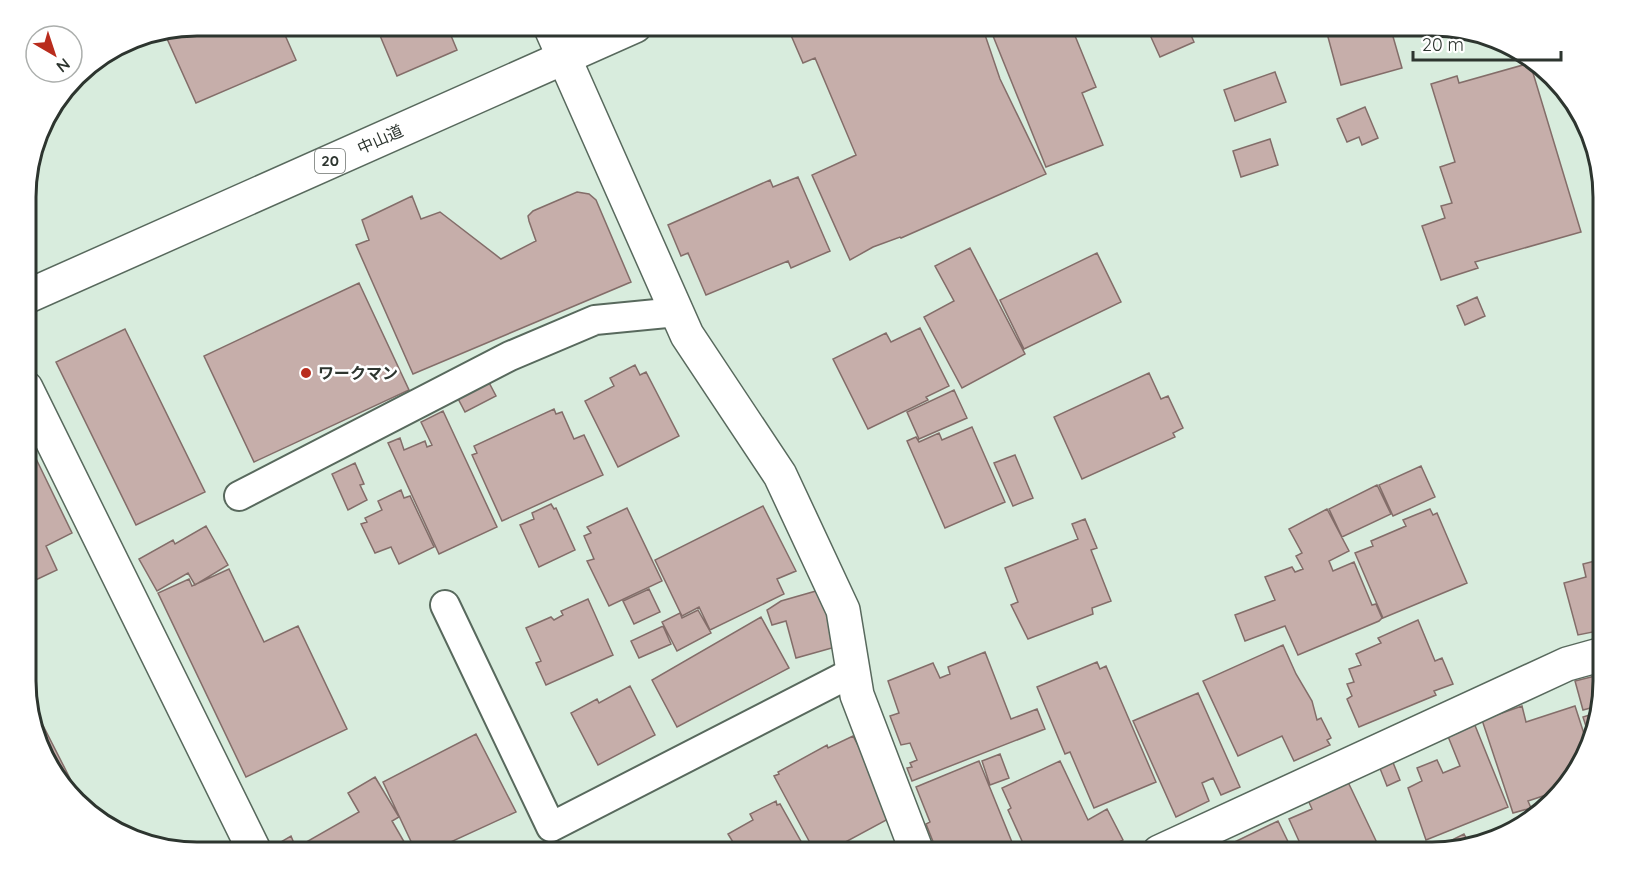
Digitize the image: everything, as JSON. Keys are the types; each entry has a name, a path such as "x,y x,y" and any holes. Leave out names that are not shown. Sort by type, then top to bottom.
{"main road":[{"path":"554,36 687,335 780,475 843,610 857,695 913,842"},
{"name":"中山道","path":"36,293 612,36"},
{"path":"36,408 250,842"},
{"path":"1181,842 1567,664 1593,657"}],"lane":[{"path":"239,496 510,356 595,320 677,312"},
{"path":"445,605 551,827 853,672"}],"building":[{"path":"197,36 285,36 296,60 196,103 167,39"},
{"path":"380,36 451,36 457,50 397,76"},
{"path":"791,36 985,36 1000,79 1046,174 901,238 873,247 850,260 812,175 856,155 815,58 803,63"},
{"path":"993,36 1075,36 1096,87 1082,93 1103,145 1046,167"},
{"path":"1150,36 1191,36 1194,42 1160,57"},
{"path":"1328,36 1393,36 1402,68 1341,85"},
{"path":"1523,65 1533,72 1581,232 1475,262 1478,268 1441,280 1422,226 1445,218 1441,206 1452,203 1440,167 1455,162 1431,84 1457,76 1459,83"},
{"path":"1275,72 1286,102 1235,121 1224,90"},
{"path":"1365,107 1378,138 1362,145 1359,137 1347,142 1337,119"},
{"path":"1270,139 1278,165 1241,177 1233,151"},
{"path":"798,177 830,251 791,268 788,261 706,295 688,253 681,256 668,225 770,180 773,187"},
{"path":"577,192 589,194 596,200 631,282 413,374 356,245 369,240 362,220 412,196 421,219 440,212 501,259 536,241 528,216 533,211"},
{"path":"970,248 1025,354 962,388 924,317 954,301 935,266"},
{"path":"1097,253 1121,302 1024,349 1000,300"},
{"name":"ワークマン","path":"359,283 409,390 254,462 204,356"},
{"path":"1477,297 1485,316 1465,325 1457,306"},
{"path":"920,328 949,386 926,397 928,400 868,429 833,359 886,333 891,342"},
{"path":"125,329 205,492 136,525 56,362"},
{"path":"635,365 640,375 646,372 679,436 618,467 585,401 614,386 610,378"},
{"path":"484,373 496,396 465,412 453,389"},
{"path":"1149,373 1161,399 1168,396 1183,428 1173,433 1175,437 1082,479 1054,417"},
{"path":"954,390 967,418 919,439 907,412"},
{"path":"554,409 556,414 562,412 574,439 584,435 603,475 502,521 472,455 477,453 474,446"},
{"path":"443,411 497,527 439,554 388,443 400,438 404,450 425,441 427,447 432,445 421,422"},
{"path":"972,427 1005,502 945,528 907,441 916,437 919,442 939,433 942,440"},
{"path":"1015,455 1033,498 1013,506 994,463"},
{"path":"36,459 72,533 46,546 57,570 36,580"},
{"path":"355,463 364,484 360,485 367,500 348,510 332,474"},
{"path":"1421,466 1435,497 1393,516 1379,485"},
{"path":"1377,485 1391,514 1342,537 1329,509"},
{"path":"401,490 404,498 410,496 434,547 399,564 391,547 375,553 361,524 367,522 365,518 382,510 378,501"},
{"path":"551,504 554,509 556,508 575,550 539,567 520,525 534,519 532,513"},
{"path":"763,506 796,571 777,579 784,594 710,630 699,607 682,616 655,560"},
{"path":"627,508 662,581 609,606 587,561 594,559 584,536 591,533 587,527"},
{"path":"1327,509 1349,551 1329,561 1333,571 1354,562 1372,605 1376,604 1382,618 1298,655 1285,626 1245,641 1235,615 1275,600 1265,577 1292,567 1295,572 1303,569 1296,556 1302,553 1289,529"},
{"path":"1430,509 1433,515 1437,513 1467,583 1383,618 1355,553 1373,546 1371,541 1406,526 1403,520"},
{"path":"1085,519 1097,548 1091,550 1111,601 1092,608 1093,614 1028,639 1011,605 1018,602 1005,568 1078,539 1072,524"},
{"path":"206,526 228,565 195,585 188,573 157,591 139,559 173,540 175,544"},
{"path":"1593,562 1593,632 1578,635 1564,583 1586,577 1583,564"},
{"path":"229,569 264,642 298,626 347,729 246,777 158,593 189,579 192,586"},
{"path":"649,589 660,612 634,624 623,601"},
{"path":"823,589 839,646 796,658 786,621 772,625 767,610 781,601"},
{"path":"588,599 613,655 546,685 536,663 541,661 526,628 551,617 554,620 563,615 561,611"},
{"path":"698,610 711,633 677,651 662,622 680,613 682,618"},
{"path":"761,617 789,668 677,727 652,680"},
{"path":"1418,620 1435,661 1442,658 1453,684 1434,691 1436,695 1359,727 1347,699 1352,696 1347,684 1354,682 1349,669 1361,665 1356,654 1381,643 1378,638"},
{"path":"663,626 671,644 639,658 631,641"},
{"path":"1283,645 1312,701 1317,720 1321,718 1331,738 1327,740 1330,745 1294,761 1282,736 1238,756 1203,681"},
{"path":"985,652 1011,719 1037,709 1045,729 912,781 907,768 912,767 910,763 917,760 910,743 901,745 890,716 899,713 888,681 933,663 940,678 950,674 948,667"},
{"path":"1097,662 1100,669 1106,666 1156,782 1094,808 1070,752 1065,754 1037,687"},
{"path":"1593,676 1591,708 1583,710 1575,681"},
{"path":"630,686 655,735 598,765 571,713 597,699 599,703"},
{"path":"1198,693 1240,787 1221,795 1213,778 1202,783 1209,801 1176,817 1133,721"},
{"path":"1522,706 1526,722 1575,706 1584,733 1566,770 1553,787 1544,796 1528,801 1530,808 1513,813 1482,720"},
{"path":"1590,715 1586,727 1583,717"},
{"path":"41,721 71,781 48,742"},
{"path":"1474,723 1508,807 1426,840 1408,788 1422,781 1417,768 1437,760 1443,773 1460,766 1447,734"},
{"path":"476,734 516,812 451,842 411,842 383,782"},
{"path":"853,736 884,794 892,817 846,842 810,842 774,776 827,745 828,748"},
{"path":"1000,754 1009,778 990,785 982,761"},
{"path":"1392,760 1400,780 1387,786 1379,766"},
{"path":"979,761 1012,842 933,842 926,824 930,822 916,787"},
{"path":"1060,761 1088,820 1107,809 1123,840 1119,842 1022,842 1008,810 1011,808 1002,788"},
{"path":"375,777 399,817 392,821 404,842 306,842 359,812 348,793"},
{"path":"1348,782 1377,842 1299,842 1289,819 1312,809 1308,800"},
{"path":"776,801 777,805 780,804 801,842 733,842 728,834 753,820 750,814"},
{"path":"1278,821 1288,842 1235,842"},
{"path":"1464,834 1466,838 1463,839 1450,841"},
{"path":"291,836 294,842 281,842"}],"place":[{"name":"ワークマン","path":"306,373"}]}
